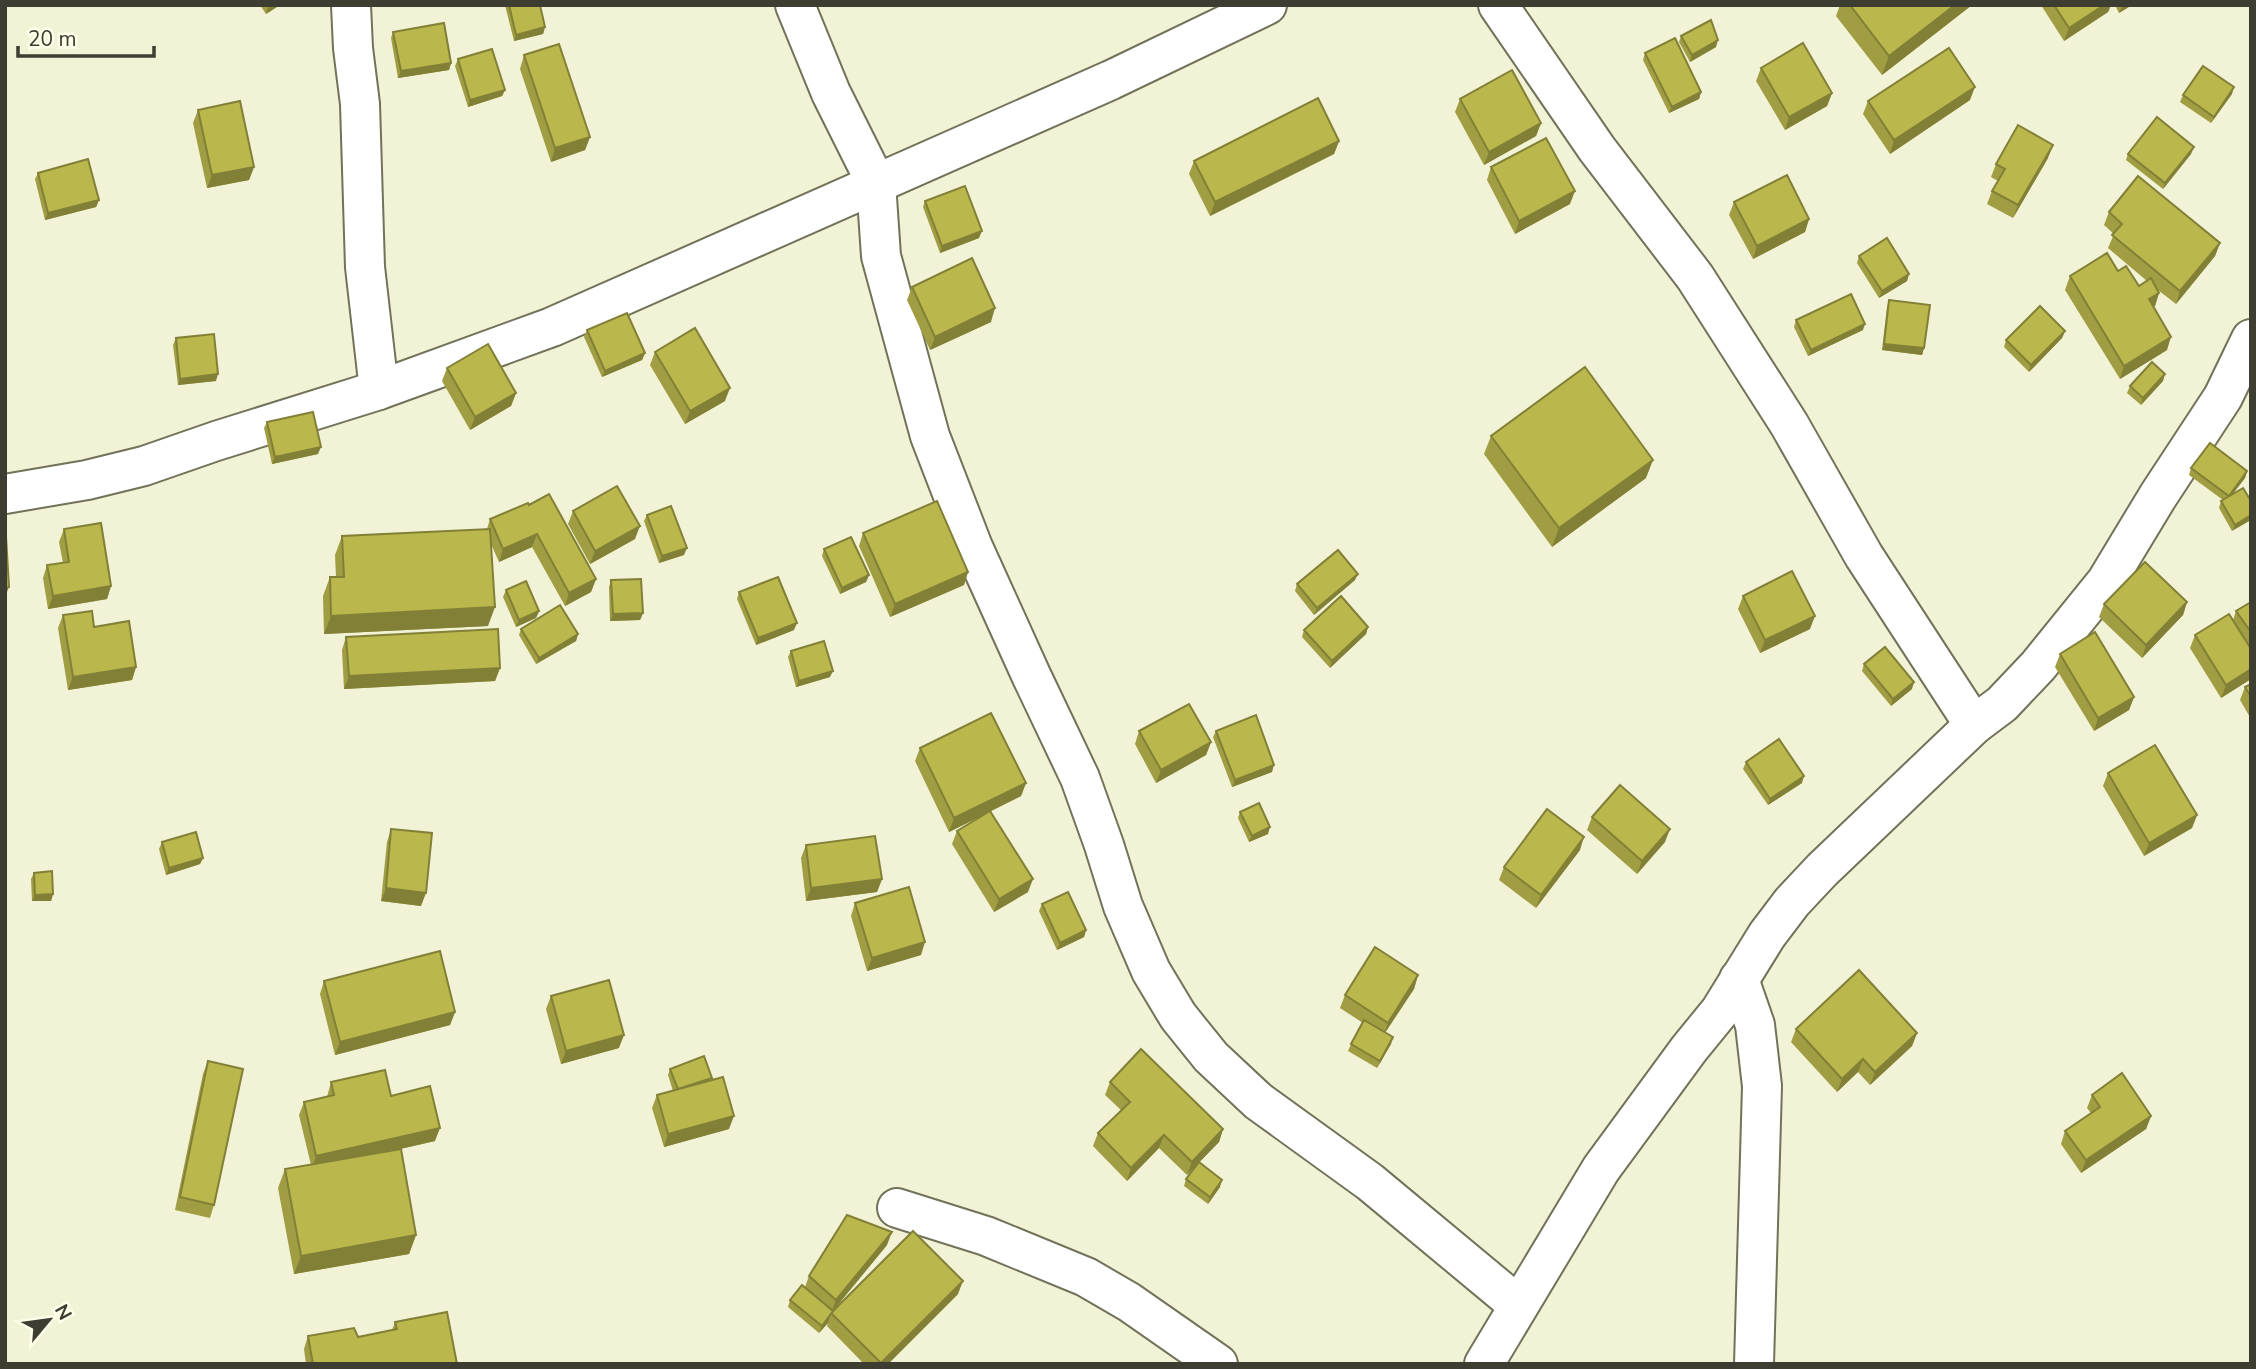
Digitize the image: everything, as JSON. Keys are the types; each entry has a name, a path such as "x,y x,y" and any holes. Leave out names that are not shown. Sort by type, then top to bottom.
{"street":[{"path":"351,5 363,155 365,267 379,390"},
{"path":"795,5 831,93 876,183 881,256 930,436 973,547 1080,778 1123,906 1151,971 1178,1016 1210,1057 1258,1101 1370,1182 1518,1305"},
{"path":"5,494 87,480 144,466 216,440 379,390 552,327 1111,80 1267,5"},
{"path":"1498,5 1597,149 1695,277 1789,424 1864,556 1974,725"},
{"path":"1484,1364 1601,1169 1720,1011 1767,935 1792,902 1822,870 1974,725 2002,704 2038,666 2106,582 2223,397 2251,338"},
{"path":"1739,979 1755,1025 1762,1086 1754,1364"},
{"path":"897,1208 986,1236 1086,1277 1129,1301 1217,1364"}],"building":[{"path":"509,5 540,5 545,27 516,35"},
{"path":"1850,5 1955,5 1889,56"},
{"path":"2054,5 2104,5 2069,28"},
{"path":"1711,20 1718,40 1692,55 1681,36"},
{"path":"444,23 451,63 401,71 393,32"},
{"path":"1675,38 1701,92 1672,107 1645,53"},
{"path":"1803,43 1832,93 1789,117 1761,68"},
{"path":"559,44 590,137 555,148 524,55"},
{"path":"1949,48 1975,87 1894,140 1868,101"},
{"path":"492,49 505,90 470,100 458,59"},
{"path":"2203,66 2234,87 2214,117 2183,95"},
{"path":"1512,70 1541,123 1489,152 1460,99"},
{"path":"1318,98 1339,141 1215,202 1194,161"},
{"path":"240,101 254,167 212,175 198,110"},
{"path":"2157,117 2194,147 2165,183 2128,154"},
{"path":"2018,125 2053,145 2018,205 1992,191 2005,169 1996,164"},
{"path":"1546,138 1575,191 1519,221 1491,167"},
{"path":"88,159 99,200 48,213 38,173"},
{"path":"1787,175 1809,219 1757,246 1734,202"},
{"path":"2138,176 2220,243 2180,291 2112,235 2122,224 2109,212"},
{"path":"965,186 982,231 942,246 925,201"},
{"path":"1887,238 1909,274 1882,291 1859,256"},
{"path":"2107,253 2118,271 2126,266 2139,286 2151,278 2159,293 2149,299 2171,337 2124,366 2070,276"},
{"path":"972,258 995,308 935,337 912,287"},
{"path":"1851,294 1865,324 1811,350 1796,320"},
{"path":"1889,300 1930,305 1924,348 1884,344"},
{"path":"2040,306 2065,331 2031,365 2006,340"},
{"path":"627,313 645,353 605,371 587,330"},
{"path":"695,328 730,388 690,411 655,352"},
{"path":"214,334 218,374 180,379 176,338"},
{"path":"488,344 516,393 475,417 447,368"},
{"path":"2152,362 2165,374 2143,398 2130,386"},
{"path":"1585,367 1653,460 1559,528 1491,436"},
{"path":"313,412 321,447 275,457 267,422"},
{"path":"2210,443 2247,471 2229,496 2191,468"},
{"path":"617,486 640,526 595,551 573,511"},
{"path":"2243,488 2251,501 2251,515 2235,525 2221,501"},
{"path":"549,494 596,579 569,593 537,534 503,549 490,519 528,503 529,505"},
{"path":"937,501 968,572 895,604 863,533"},
{"path":"671,506 687,548 662,556 647,515"},
{"path":"5,519 9,587 5,588"},
{"path":"101,523 111,586 53,596 47,565 69,562 64,529"},
{"path":"490,529 495,607 331,616 330,577 344,577 342,536"},
{"path":"851,537 869,575 842,588 824,549"},
{"path":"1338,550 1358,574 1317,608 1297,584"},
{"path":"2145,562 2187,602 2146,645 2104,604"},
{"path":"1792,571 1815,616 1765,640 1743,596"},
{"path":"778,577 797,623 758,638 739,592"},
{"path":"641,579 643,613 613,614 611,580"},
{"path":"526,581 539,611 519,620 506,590"},
{"path":"1341,596 1368,627 1332,661 1304,630"},
{"path":"2251,602 2251,632 2236,611"},
{"path":"560,605 578,634 539,658 521,629"},
{"path":"92,611 94,627 129,621 136,667 73,677 63,615"},
{"path":"2229,614 2251,649 2251,669 2226,685 2195,635"},
{"path":"498,629 500,668 349,676 346,637"},
{"path":"2095,632 2134,697 2098,718 2060,654"},
{"path":"824,641 833,671 799,681 791,651"},
{"path":"1885,647 1914,682 1893,699 1864,664"},
{"path":"2251,684 2251,697 2245,687"},
{"path":"1189,704 1211,742 1161,770 1139,731"},
{"path":"991,713 1026,783 954,818 920,748"},
{"path":"1256,715 1274,765 1235,780 1216,731"},
{"path":"1779,739 1804,776 1770,799 1746,762"},
{"path":"2155,745 2197,815 2149,843 2108,773"},
{"path":"1620,785 1670,829 1642,861 1592,817"},
{"path":"1259,803 1270,827 1252,836 1240,812"},
{"path":"1547,809 1584,837 1541,895 1504,867"},
{"path":"990,811 1033,879 999,899 957,831"},
{"path":"391,829 432,833 426,893 386,888"},
{"path":"196,832 203,858 169,868 162,842"},
{"path":"875,836 882,879 811,888 806,845"},
{"path":"52,871 53,894 35,895 34,873"},
{"path":"909,887 925,942 872,958 855,903"},
{"path":"1068,892 1086,930 1060,943 1042,904"},
{"path":"1375,947 1418,975 1388,1023 1345,995"},
{"path":"440,951 455,1012 340,1042 324,981"},
{"path":"1859,970 1917,1033 1875,1072 1863,1059 1842,1079 1796,1029"},
{"path":"609,980 624,1035 566,1051 551,996"},
{"path":"1364,1020 1393,1037 1380,1061 1351,1044"},
{"path":"1141,1049 1223,1129 1192,1162 1164,1135 1131,1168 1098,1133 1130,1102 1110,1082"},
{"path":"704,1056 712,1078 678,1089 670,1069"},
{"path":"208,1061 243,1069 214,1205 180,1197"},
{"path":"385,1070 391,1096 430,1086 440,1128 316,1156 304,1102 334,1095 331,1082"},
{"path":"2122,1073 2151,1116 2086,1160 2065,1131 2100,1107 2092,1095"},
{"path":"723,1077 734,1116 668,1134 657,1095"},
{"path":"401,1149 416,1235 301,1256 285,1169"},
{"path":"1199,1162 1222,1180 1210,1197 1186,1179"},
{"path":"847,1215 892,1232 836,1300 809,1276"},
{"path":"913,1231 963,1281 881,1363 831,1313"},
{"path":"802,1285 833,1311 822,1326 790,1300"},
{"path":"447,1312 457,1364 313,1364 308,1336 354,1328 358,1337 397,1329 395,1322"}]}
